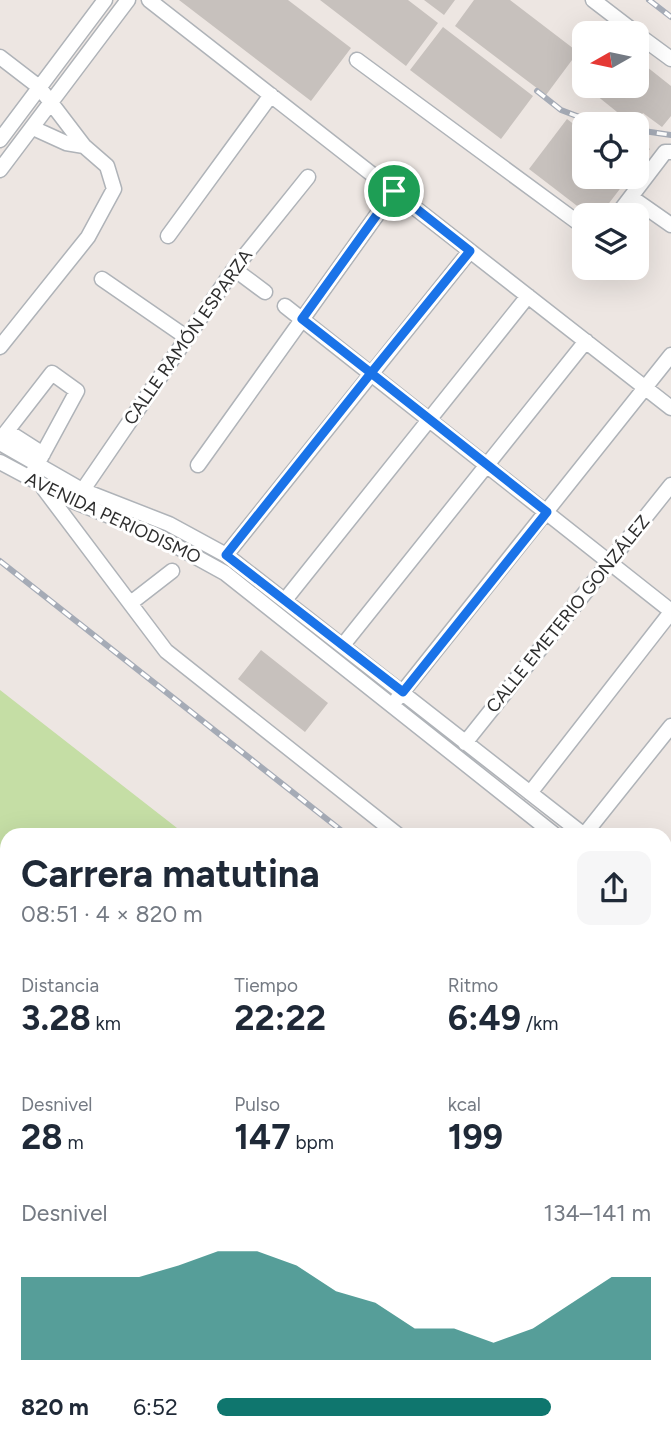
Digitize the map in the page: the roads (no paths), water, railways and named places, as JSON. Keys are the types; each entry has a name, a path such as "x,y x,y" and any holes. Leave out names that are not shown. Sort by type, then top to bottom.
{"street":[{"path":"0,140 105,0"},
{"path":"0,170 128,0"},
{"path":"149,0 671,408"},
{"path":"593,0 620,21"},
{"path":"649,43 671,59"},
{"path":"0,57 39,88 84,146 107,166 114,189 88,237 0,347"},
{"path":"356,60 572,218"},
{"path":"168,236 271,95"},
{"path":"33,128 66,143 84,146"},
{"path":"626,203 665,152 671,152"},
{"name":"CALLE RAMÓN ESPARZA","path":"79,496 234,269 308,177"},
{"path":"198,465 394,191"},
{"path":"631,197 671,225"},
{"path":"226,555 470,251"},
{"path":"234,269 265,292"},
{"path":"102,279 186,337"},
{"path":"285,600 528,296"},
{"path":"285,306 671,611 530,793"},
{"path":"343,645 586,341"},
{"path":"392,706 671,355"},
{"path":"2,438 52,373 78,391 40,459 35,482 132,602 166,651 389,828"},
{"name":"AVENIDA PERIODISMO","path":"2,438 40,459 79,496 225,573 546,828"},
{"name":"AVENIDA PERIODISMO","path":"0,462 35,482 169,524 226,555 575,828"},
{"name":"CALLE EMETERIO GONZÁLEZ","path":"465,743 671,485"},
{"path":"132,602 172,571"},
{"path":"590,828 671,726"}],"railway":[{"path":"649,0 671,17"},
{"path":"537,91 561,110 572,114"},
{"path":"649,132 671,135"},
{"path":"0,561 338,828"}]}
